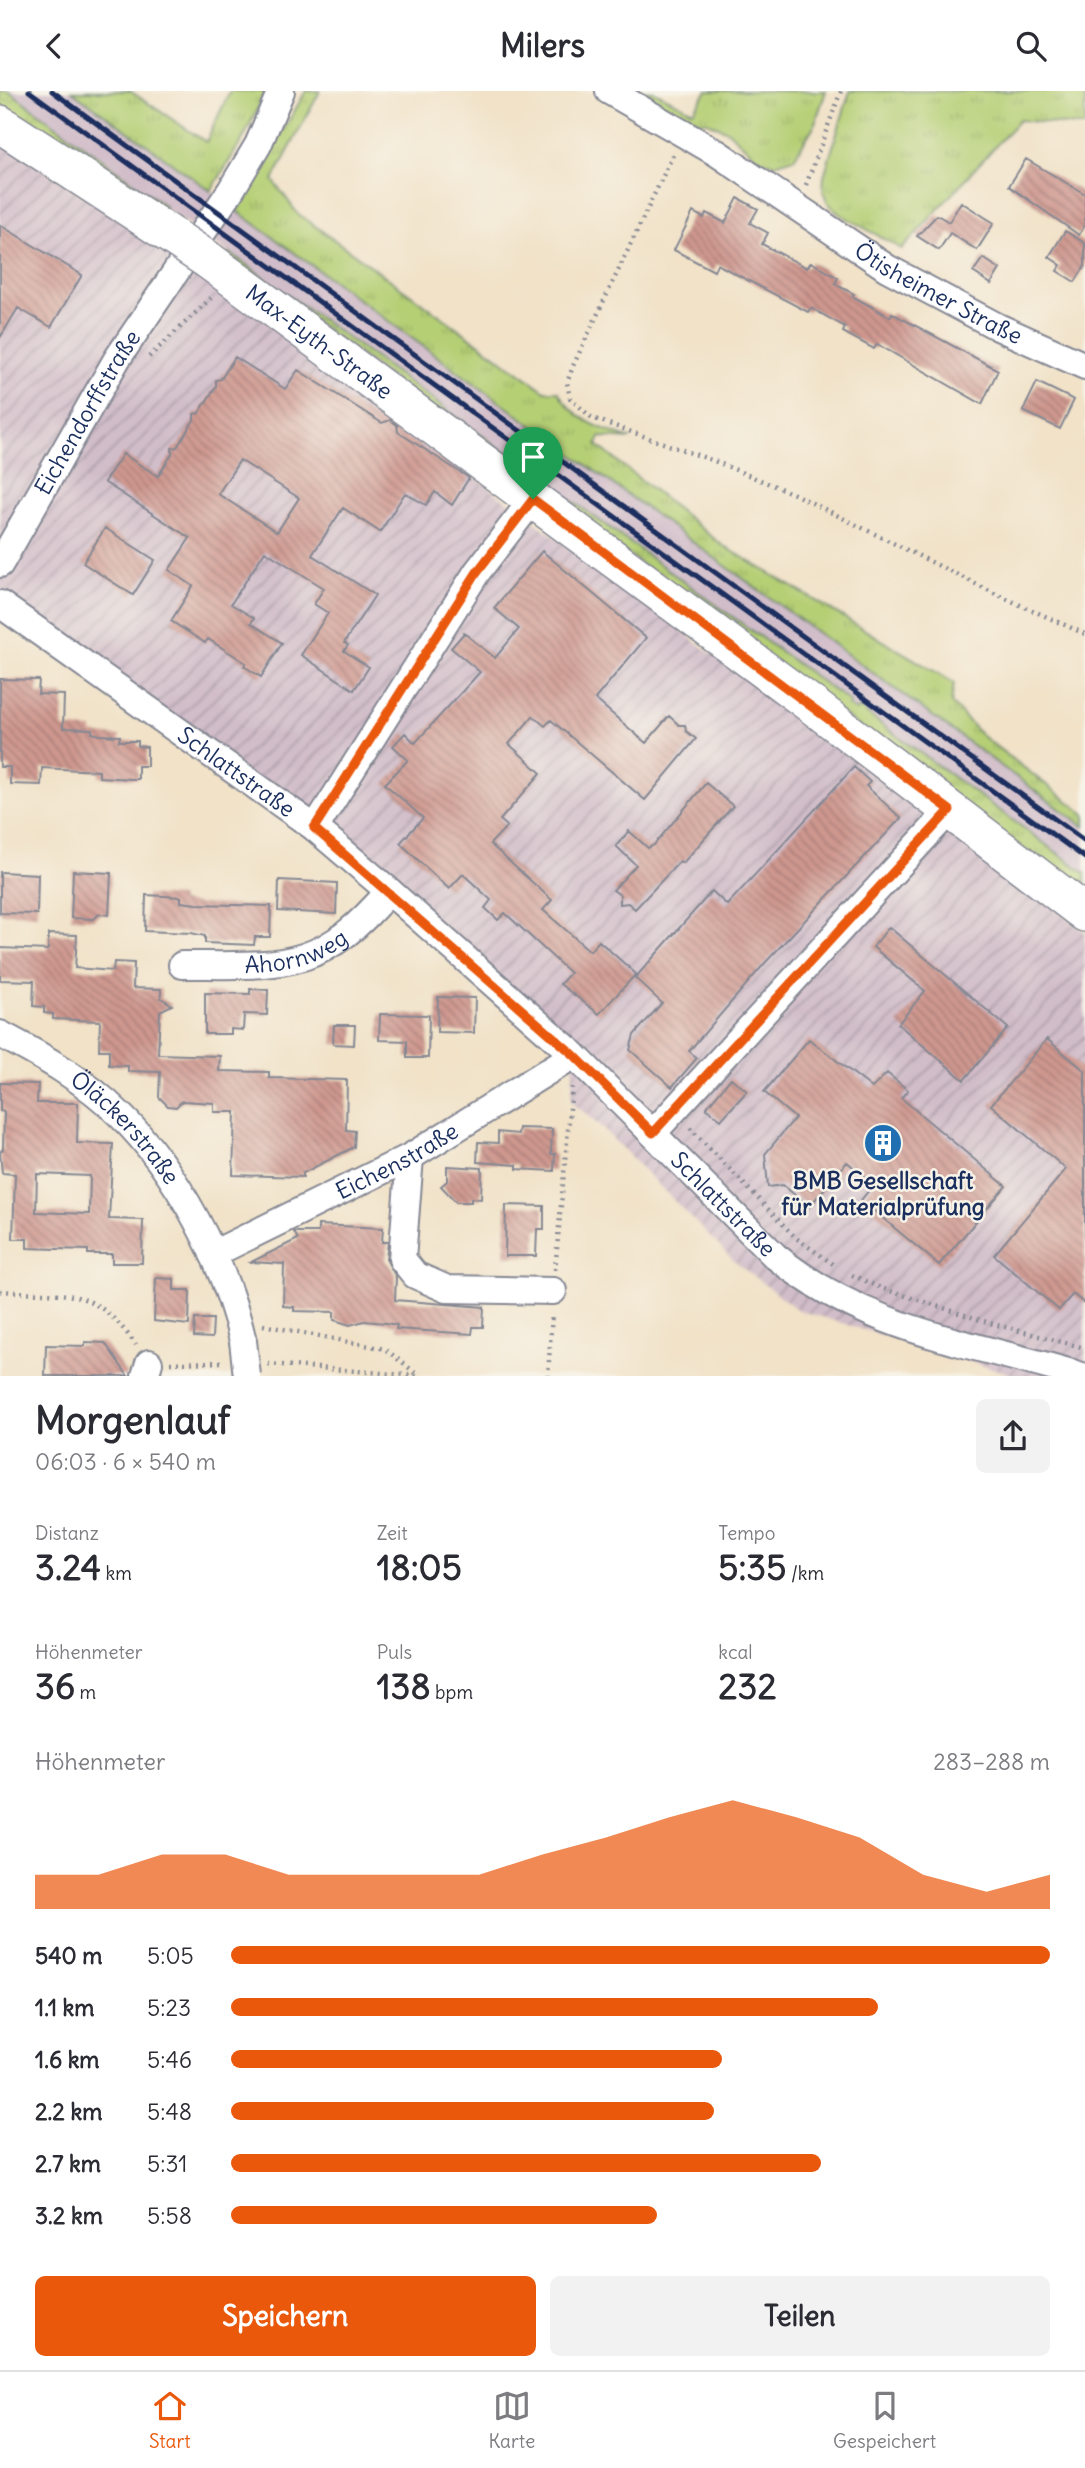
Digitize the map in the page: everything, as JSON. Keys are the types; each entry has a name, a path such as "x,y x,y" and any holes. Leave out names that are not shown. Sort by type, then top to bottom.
{"street":[{"name":"Ötisheimer Straße","path":"609,91 799,206 887,268 998,327 1085,366"},
{"name":"Eichendorffstraße","path":"0,564 117,359 196,259 282,94"},
{"name":"Max-Eyth-Straße","path":"0,124 102,190 533,499 1085,913"},
{"path":"314,828 477,572 533,499"},
{"name":"Schlattstraße","path":"0,604 314,828 574,1055 775,1256 810,1284 858,1310 902,1326 1080,1370"},
{"path":"653,1133 950,810"},
{"name":"Ahornweg","path":"182,965 262,965 303,959 338,941 367,917 389,891"},
{"name":"Öläckerstraße","path":"0,1034 75,1077 120,1114 167,1172 213,1254 252,1370"},
{"name":"Eichenstraße","path":"213,1254 410,1157 574,1055"},
{"path":"410,1157 402,1259 415,1275 447,1289 553,1291"}],"path":[{"path":"799,206 841,91"},
{"path":"683,134 573,366 567,383 570,398 592,418 704,457 794,494 996,594 1085,634"},
{"path":"145,361 196,259"},
{"path":"548,1376 553,1291 571,1101"},
{"path":"674,1112 796,1238 834,1265"},
{"path":"845,1272 881,1288 993,1324 1085,1348"},
{"path":"0,1291 71,1293 99,1304 120,1323 147,1370 218,1362"},
{"path":"240,1331 385,1349 419,1376"},
{"path":"252,1370 419,1376"}],"shaded area":[{"path":"9,91 72,91 188,174 1085,827 1085,873 859,709 856,712 848,706 850,702 164,207"},
{"path":"0,141 224,290 1085,932 1085,1376 1018,1376 798,1310 734,1261 604,1130 571,1101 574,1055 389,891 0,604"}],"green space":[{"path":"0,91 9,91 165,206 161,214 110,180 113,174 66,143 49,143 0,109"},
{"path":"72,91 130,91 206,142 230,91 266,91 244,137 211,191"},
{"path":"306,91 320,91 273,180 297,213 545,391 558,391 564,401 580,416 599,427 631,439 600,437 597,445 722,545 954,683 951,703 982,736 1085,814 1085,827 237,211"},
{"path":"639,91 653,91 693,111 707,91 826,91 814,126 794,158 775,164 758,159 728,131 707,122 692,122"},
{"path":"850,91 1085,91 1085,127 1019,120 902,249 838,213 828,203 823,191 824,176"},
{"path":"230,253 850,702 848,706 856,711 859,708 1085,873 1085,895 228,256"}],"building":[{"path":"1026,159 1085,194 1085,225 1079,235 1009,186"},
{"path":"738,198 758,209 750,223 768,233 762,244 807,268 811,262 838,278 835,284 854,294 852,296 890,317 892,313 998,370 982,404 877,344 874,349 843,332 845,327 811,308 808,312 717,264 714,271 674,250 693,212 704,218 706,213 725,223"},
{"path":"961,202 994,223 977,250 950,233 939,250 917,236 937,215 949,222"},
{"path":"0,225 82,275 51,327 18,308 0,338"},
{"path":"1065,231 1085,243 1085,266 1075,282 1057,271 1061,265 1049,257"},
{"path":"983,258 1000,269 991,284 973,272"},
{"path":"235,357 285,389 298,370 382,423 390,420 397,425 398,432 469,478 452,505 435,492 426,505 405,493 380,532 343,508 312,555 375,595 344,643 348,645 344,651 369,667 354,690 301,655 328,613 314,604 324,588 265,551 231,604 254,618 251,623 282,643 261,677 244,666 246,663 208,639 205,643 171,621 193,586 169,570 190,538 104,482 123,454 158,476 172,454 172,448 177,447 194,420 194,414 199,413 216,386 216,380 221,379","holes":["240,460 299,498 277,532 218,494"]},
{"path":"1037,382 1074,400 1060,429 1023,411"},
{"path":"105,528 155,560 133,595 83,563"},
{"path":"542,551 646,638 595,699 646,743 669,716 679,725 685,725 686,731 696,739 645,800 551,720 545,726 533,716 509,744 541,773 500,820 507,826 490,844 552,900 543,910 590,951 599,941 636,974 599,1014 560,984 570,973 505,913 498,920 485,908 491,900 463,874 449,889 400,843 423,818 385,784 408,760 393,746 405,733 415,743 480,672 451,648 464,633 495,658 519,629 494,608"},
{"path":"0,679 39,680 38,694 64,695 63,728 92,729 92,733 100,735 120,736 119,741 138,741 138,746 147,747 147,766 138,766 138,779 99,777 99,771 42,768 41,785 10,784 10,767 0,767"},
{"path":"854,767 870,782 866,786 901,818 765,963 689,1051 697,1058 672,1087 630,1050 634,1035 662,1003 635,978 712,891 727,905"},
{"path":"706,783 733,806 683,863 680,861 635,909 628,903 620,904 620,895 613,890 636,865 616,846 629,831 648,848 654,845"},
{"path":"73,871 111,873 109,915 99,914 94,919 71,918"},
{"path":"0,872 38,874 37,914 0,913"},
{"path":"279,880 337,883 336,914 278,911"},
{"path":"146,895 181,897 181,902 197,904 271,906 270,937 255,937 254,945 205,943 205,936 191,933 145,931"},
{"path":"889,927 1008,1028 964,1080 898,1024 925,991 873,947"},
{"path":"48,934 77,935 75,968 113,971 114,962 134,963 133,988 161,989 161,998 172,1005 160,1011 158,1054 220,1056 219,1071 269,1072 269,1078 347,1080 346,1130 355,1131 354,1147 303,1173 303,1177 233,1175 235,1112 214,1112 214,1103 182,1101 176,1107 168,1106 159,1097 160,1072 128,1071 128,1066 109,1065 109,1050 99,1050 100,1021 53,1019 53,1014 44,1013 44,1007 33,1006 34,981 0,980 0,948 48,950"},
{"path":"250,989 268,990 267,1015 244,1014 243,1030 231,1029 231,1034 205,1034 205,993 250,994"},
{"path":"438,997 475,998 474,1033 437,1032"},
{"path":"380,1014 429,1015 428,1058 407,1058 407,1041 379,1040"},
{"path":"334,1025 355,1025 354,1045 333,1044"},
{"name":"BMB Gesellschaft für Materialprüfung","path":"809,1039 872,1088 887,1073 908,1090 901,1098 1006,1186 939,1265 861,1200 874,1184 847,1162 809,1207 783,1185 768,1187 765,1154 795,1118 764,1092"},
{"path":"1047,1039 1085,1071 1085,1304 1073,1294 1059,1310 994,1255 1066,1169 991,1105"},
{"path":"731,1078 747,1091 721,1120 706,1108"},
{"path":"0,1083 38,1084 37,1103 78,1103 77,1143 113,1144 109,1219 143,1220 142,1263 112,1263 112,1254 88,1254 88,1250 27,1248 27,1239 13,1239 15,1174 2,1173 0,1152 3,1149 4,1112 0,1111","holes":["37,1174 90,1176 89,1214 36,1212"]},
{"path":"519,1128 552,1129 551,1154 555,1154 554,1171 517,1169 517,1165 477,1162 478,1142 498,1143 498,1132 518,1134"},
{"path":"447,1166 482,1168 481,1199 471,1198 471,1202 456,1202 441,1186 447,1181"},
{"path":"506,1205 544,1206 544,1229 537,1229 536,1256 505,1256"},
{"path":"318,1225 383,1228 382,1242 388,1242 386,1259 396,1277 395,1300 484,1307 483,1327 473,1327 472,1334 396,1329 397,1325 364,1321 350,1325 334,1320 334,1312 294,1311 294,1307 283,1306 284,1264 251,1262 298,1239 294,1232 318,1232"},
{"path":"156,1278 174,1279 174,1290 190,1290 189,1325 154,1321"},
{"path":"195,1319 213,1319 212,1338 194,1337"},
{"path":"85,1342 105,1343 128,1376 45,1376 46,1345 85,1346"}],"railway":[{"path":"29,91 1085,858"},
{"path":"52,91 1085,841"}],"place":[{"name":"BMB Gesellschaft für Materialprüfung","path":"883,1143"}],"route":[{"path":"533,499 950,810 653,1133 574,1055 314,828 477,572 533,499"}]}
